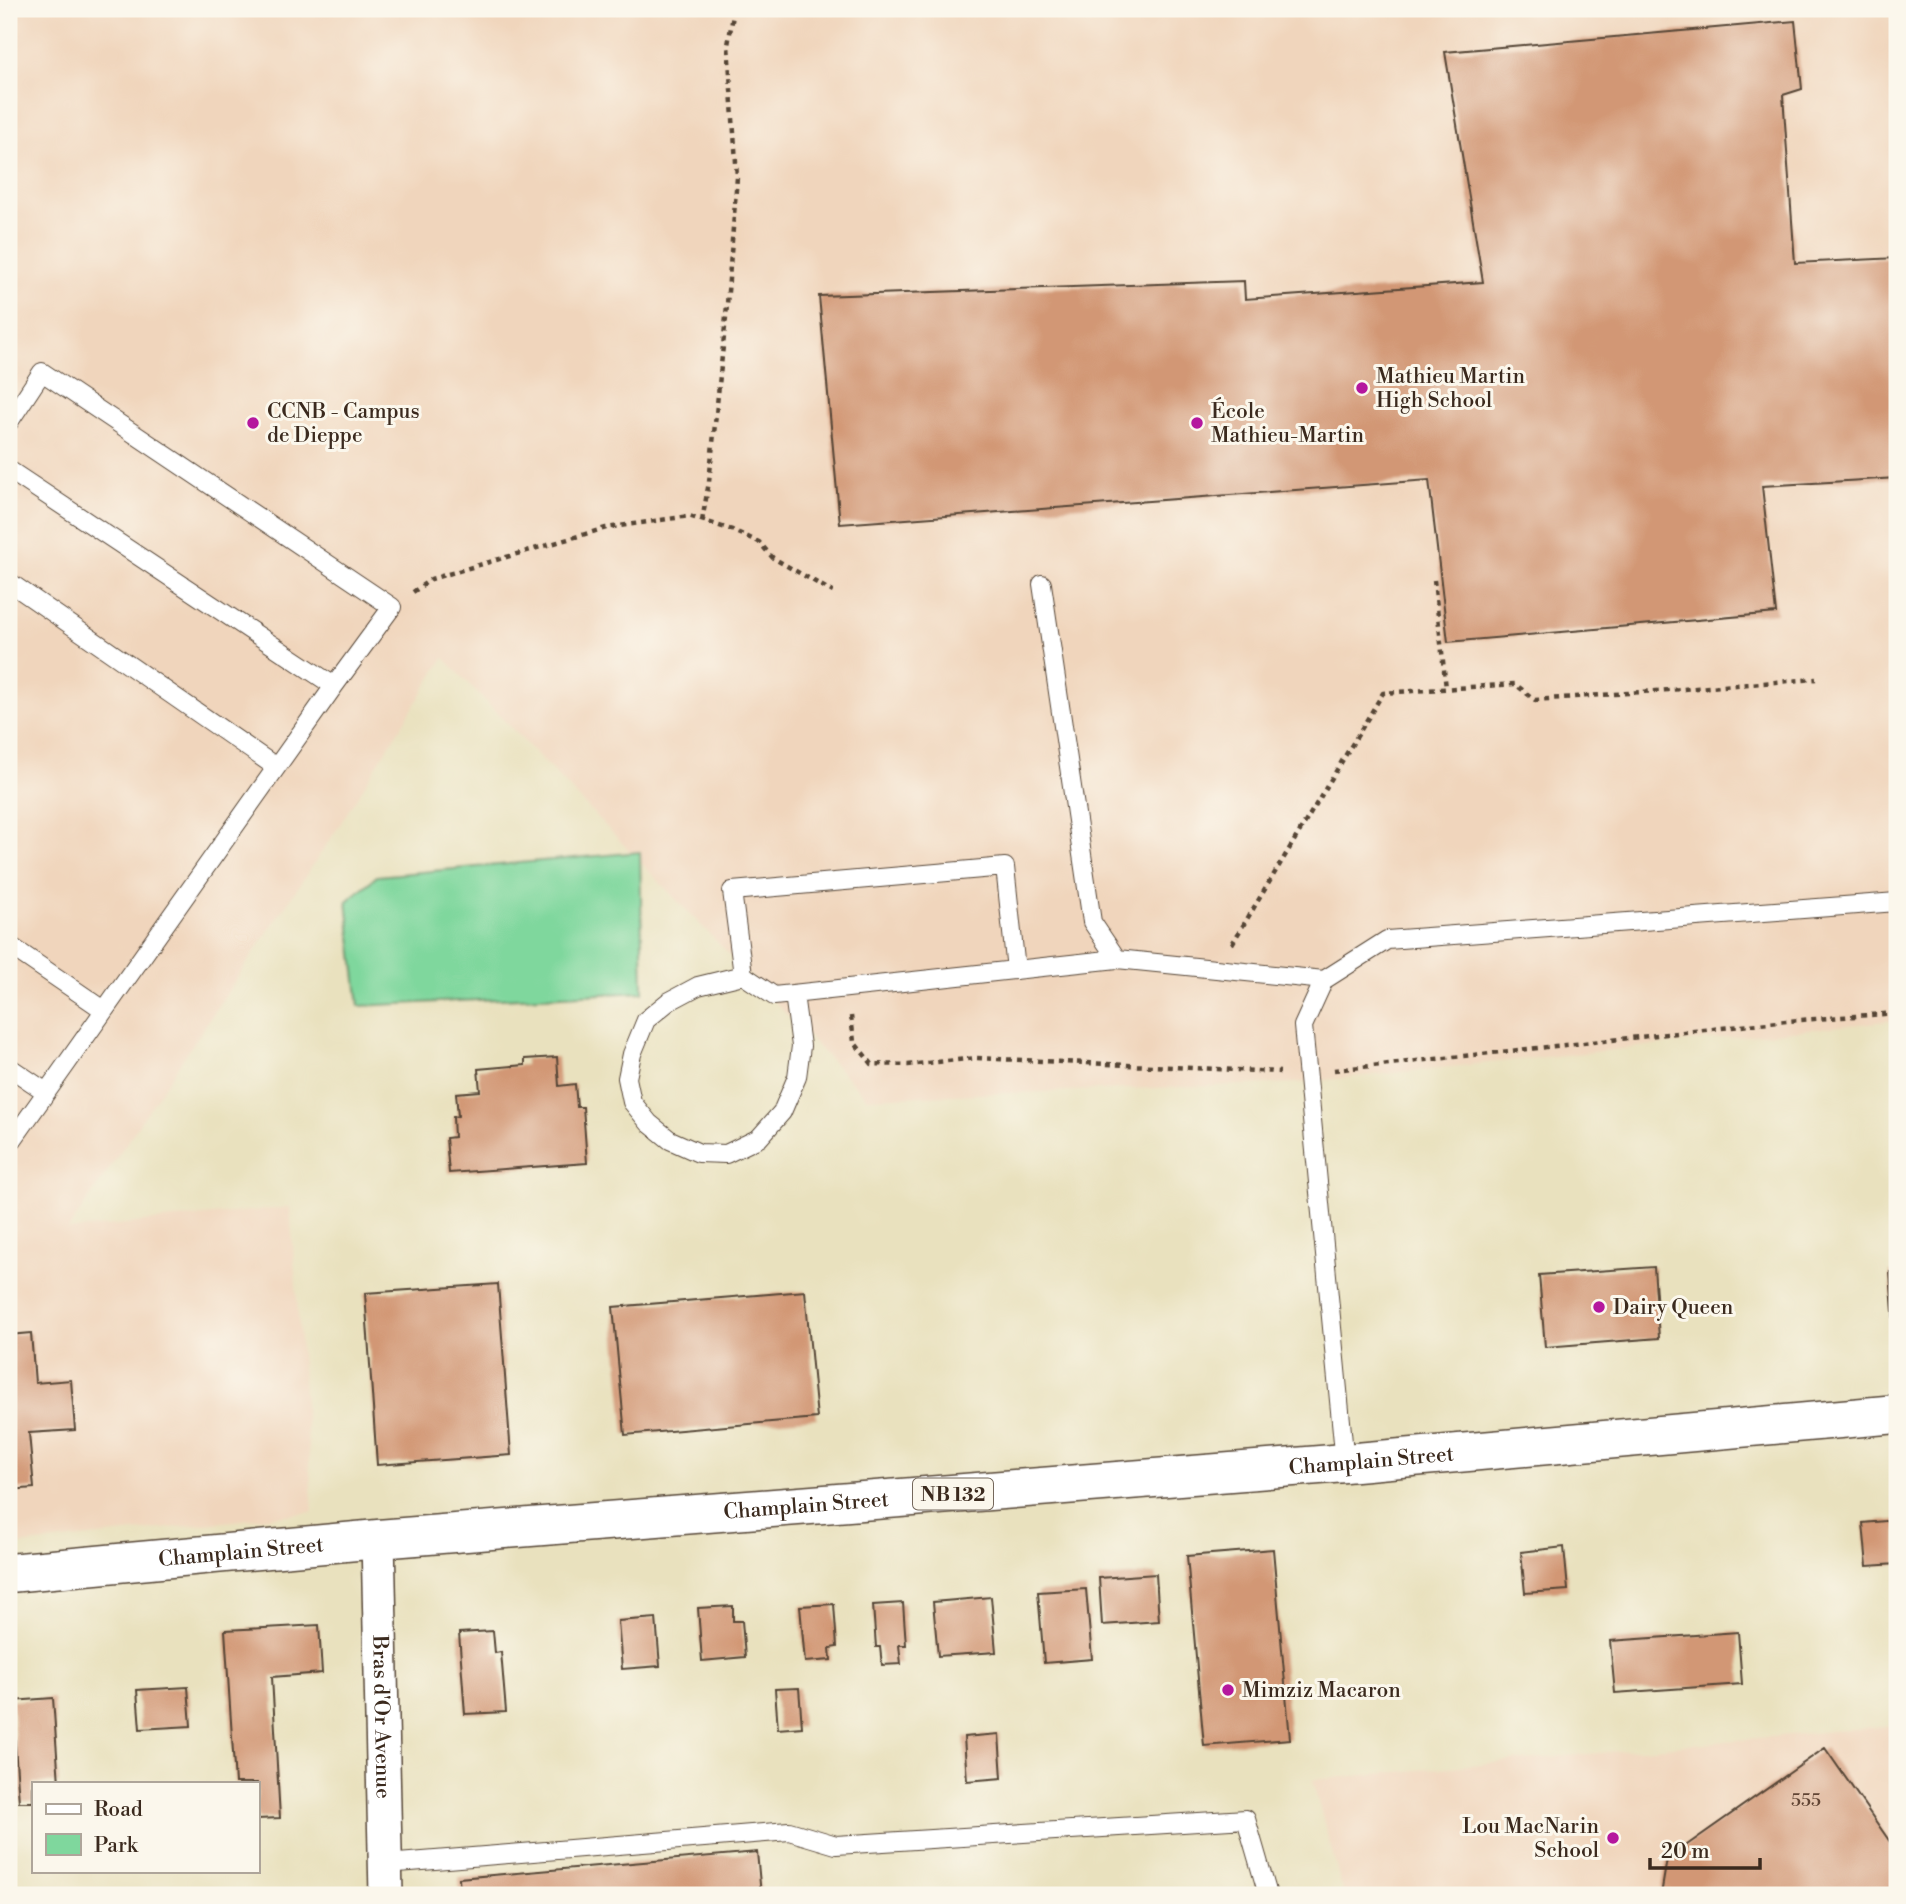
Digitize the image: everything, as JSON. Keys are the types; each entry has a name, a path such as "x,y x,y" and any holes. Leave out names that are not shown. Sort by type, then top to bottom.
{"main road":[{"name":"Champlain Street","path":"9,1573 378,1539 1345,1463 1897,1414"}],"street":[{"name":"Bras d'Or Avenue","path":"378,1539 386,1880"}],"lane":[{"path":"9,422 42,372 392,607 9,1145"},
{"path":"9,470 334,686"},
{"path":"9,582 276,767"},
{"path":"1042,584 1092,922 1117,959"},
{"path":"743,975 733,891 1005,867 1016,970"},
{"path":"1345,1463 1303,1026 1324,980 1387,940 1897,902"},
{"path":"9,945 104,1010"},
{"path":"794,994 801,1046 797,1077 782,1112 759,1138 726,1154 698,1153 670,1140 649,1123 632,1102 627,1078 632,1055 646,1020 668,1002 698,986 743,975 774,996 1117,959 1324,980"},
{"path":"9,1067 46,1092"},
{"path":"386,1880 789,1831 836,1846 1246,1819 1268,1895"}],"path":[{"path":"702,521 709,482 726,317 737,177 728,45 734,9"},
{"path":"392,607 432,579 606,528 689,516 759,542 773,558 833,592"},
{"path":"1434,580 1446,688"},
{"path":"1217,969 1382,693 1515,684 1535,700 1816,679"},
{"path":"847,988 854,1042 872,1064 908,1065 977,1058 1307,1073 1787,1021 1897,1013"}],"shaded area":[{"name":"École Mathieu-Martin","path":"9,9 1897,9 1897,1020 1297,1083 867,1098 444,658 337,829 68,1230 290,1207 313,1512 9,1546"},
{"name":"Lou MacNarin School","path":"1897,1725 1897,1895 1344,1895 1312,1780"}],"green space":[{"path":"640,852 643,992 359,1006 347,901 377,876"}],"building":[{"name":"Mathieu Martin High School","path":"1795,21 1802,89 1783,95 1795,263 1897,258 1897,478 1762,486 1776,613 1448,642 1429,480 840,524 819,296 1244,281 1245,299 1483,282 1445,52"},
{"path":"557,1057 559,1086 575,1084 577,1107 583,1107 587,1163 449,1173 446,1138 454,1137 453,1117 458,1116 456,1093 480,1091 478,1069 525,1065 525,1059"},
{"name":"Dairy Queen","path":"1654,1267 1659,1338 1545,1347 1539,1275"},
{"path":"1890,1272 1897,1272 1897,1338 1895,1338"},
{"path":"498,1284 511,1455 377,1465 365,1293"},
{"path":"805,1291 817,1418 625,1435 613,1307"},
{"path":"31,1333 35,1383 71,1380 75,1430 29,1433 34,1488 9,1490 9,1335"},
{"path":"1897,1520 1897,1564 1867,1566 1863,1523"},
{"path":"1564,1547 1568,1590 1525,1593 1521,1552"},
{"path":"1273,1549 1290,1739 1204,1746 1187,1556"},
{"path":"1156,1574 1159,1621 1102,1625 1099,1578"},
{"path":"1086,1589 1092,1659 1044,1663 1038,1592"},
{"path":"991,1597 996,1652 938,1656 933,1602"},
{"path":"903,1603 906,1645 899,1645 901,1664 882,1665 880,1647 876,1647 873,1605"},
{"path":"834,1604 837,1647 830,1648 831,1660 805,1662 800,1606"},
{"path":"733,1606 733,1621 742,1621 745,1657 702,1661 698,1608"},
{"path":"656,1618 660,1666 622,1669 618,1621"},
{"path":"319,1625 322,1673 272,1677 280,1818 259,1819 259,1782 235,1782 225,1630"},
{"path":"493,1631 495,1653 501,1652 506,1712 465,1714 459,1633"},
{"path":"1738,1632 1742,1684 1615,1693 1610,1641"},
{"path":"188,1687 191,1726 140,1729 137,1690"},
{"path":"799,1688 802,1727 778,1729 775,1689"},
{"path":"53,1698 59,1782 32,1782 32,1802 19,1802 12,1701"},
{"path":"999,1734 1002,1778 967,1781 964,1737"},
{"path":"1825,1748 1897,1852 1897,1895 1661,1895 1667,1859"},
{"path":"757,1852 761,1895 460,1895 459,1878"}],"place":[{"name":"Mathieu Martin High School","path":"1362,388"},
{"name":"CCNB - Campus de Dieppe","path":"253,423"},
{"name":"École Mathieu-Martin","path":"1197,423"},
{"name":"Dairy Queen","path":"1599,1307"},
{"name":"Mimziz Macaron","path":"1228,1690"},
{"name":"Lou MacNarin School","path":"1613,1838"}]}
